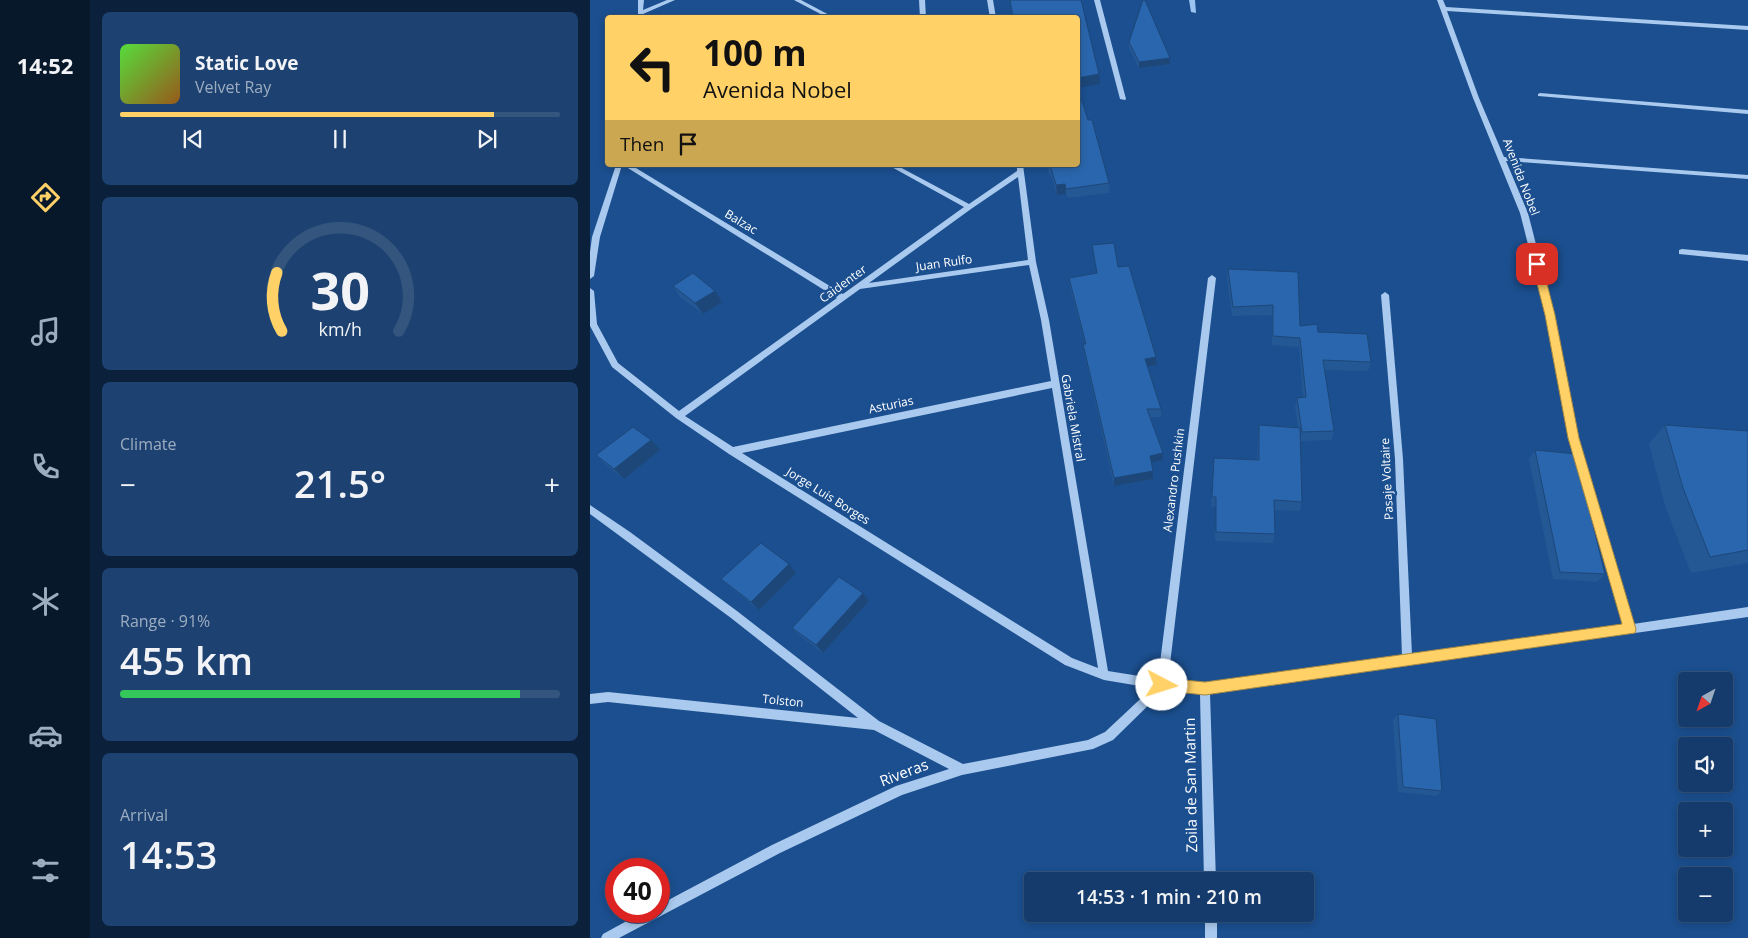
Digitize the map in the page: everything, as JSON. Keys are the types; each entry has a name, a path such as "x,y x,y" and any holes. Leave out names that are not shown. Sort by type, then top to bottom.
{"street":[{"path":"641,0 640,15 672,0"},
{"path":"797,0 827,15"},
{"path":"922,0 923,15"},
{"path":"990,0 992,15"},
{"path":"1097,0 1123,100"},
{"name":"Avenida Nobel","path":"1440,0 1476,98 1524,213 1550,315 1573,438 1630,629"},
{"path":"1444,9 1748,28"},
{"path":"1540,95 1748,112"},
{"path":"1502,160 1748,177"},
{"path":"590,276 596,237 618,167"},
{"name":"Balzac","path":"629,167 844,298"},
{"path":"895,167 969,207"},
{"name":"Caidenter","path":"679,416 1020,169"},
{"name":"Gabriela Mistral","path":"1020,169 1032,262 1044,320 1104,675"},
{"path":"1682,252 1748,258"},
{"name":"Juan Rulfo","path":"859,287 1032,262"},
{"name":"Alexandro Pushkin","path":"1162,685 1212,278"},
{"name":"Jorge Luis Borges","path":"590,291 593,324 615,365 679,416 1069,662 1104,675 1162,685 1205,689 1748,612"},
{"name":"Pasaje Voltaire","path":"1385,295 1399,460 1407,661"},
{"name":"Asturias","path":"732,451 1054,384"},
{"path":"590,509 791,656 875,725"},
{"name":"Riveras","path":"670,905 776,849 900,790 962,770 1089,745 1109,736 1162,685"},
{"name":"Zoila de San Martin","path":"1205,689 1210,872"},
{"name":"Tolston","path":"590,699 608,696 875,725 962,770"},
{"path":"1211,922 1211,938"},
{"name":"Riveras","path":"607,938 635,923"}],"building":[{"path":"1010,0 1081,0 1099,74 1080,78 1080,15 1012,15"},
{"path":"1143,0 1145,0 1170,58 1139,62 1129,42"},
{"path":"1080,95 1088,120 1092,120 1109,183 1066,189 1065,184 1056,185 1051,167 1080,167"},
{"path":"1114,243 1118,267 1129,266 1156,357 1145,359 1161,409 1147,409 1163,453 1150,456 1153,471 1114,478 1083,344 1086,344 1069,278 1097,273 1092,245"},
{"path":"1228,269 1298,272 1300,326 1317,324 1318,332 1367,334 1371,362 1323,360 1334,431 1302,432 1297,398 1306,397 1300,338 1273,336 1273,305 1233,307"},
{"path":"693,273 715,291 695,303 673,286"},
{"path":"1259,425 1300,428 1302,502 1274,500 1275,534 1216,532 1216,497 1212,497 1214,458 1259,460"},
{"path":"1665,425 1748,431 1748,550 1710,557 1683,488"},
{"path":"633,427 651,440 614,469 596,455"},
{"path":"1535,450 1576,454 1605,574 1560,572"},
{"path":"761,543 789,564 751,602 721,579"},
{"path":"839,577 863,593 816,645 792,628"},
{"path":"1398,714 1436,719 1442,791 1403,787"}],"waterway":[{"path":"1192,0 1194,12"}],"route":[{"path":"1162,685 1205,689 1630,629 1573,438 1550,315 1537,264"}]}
